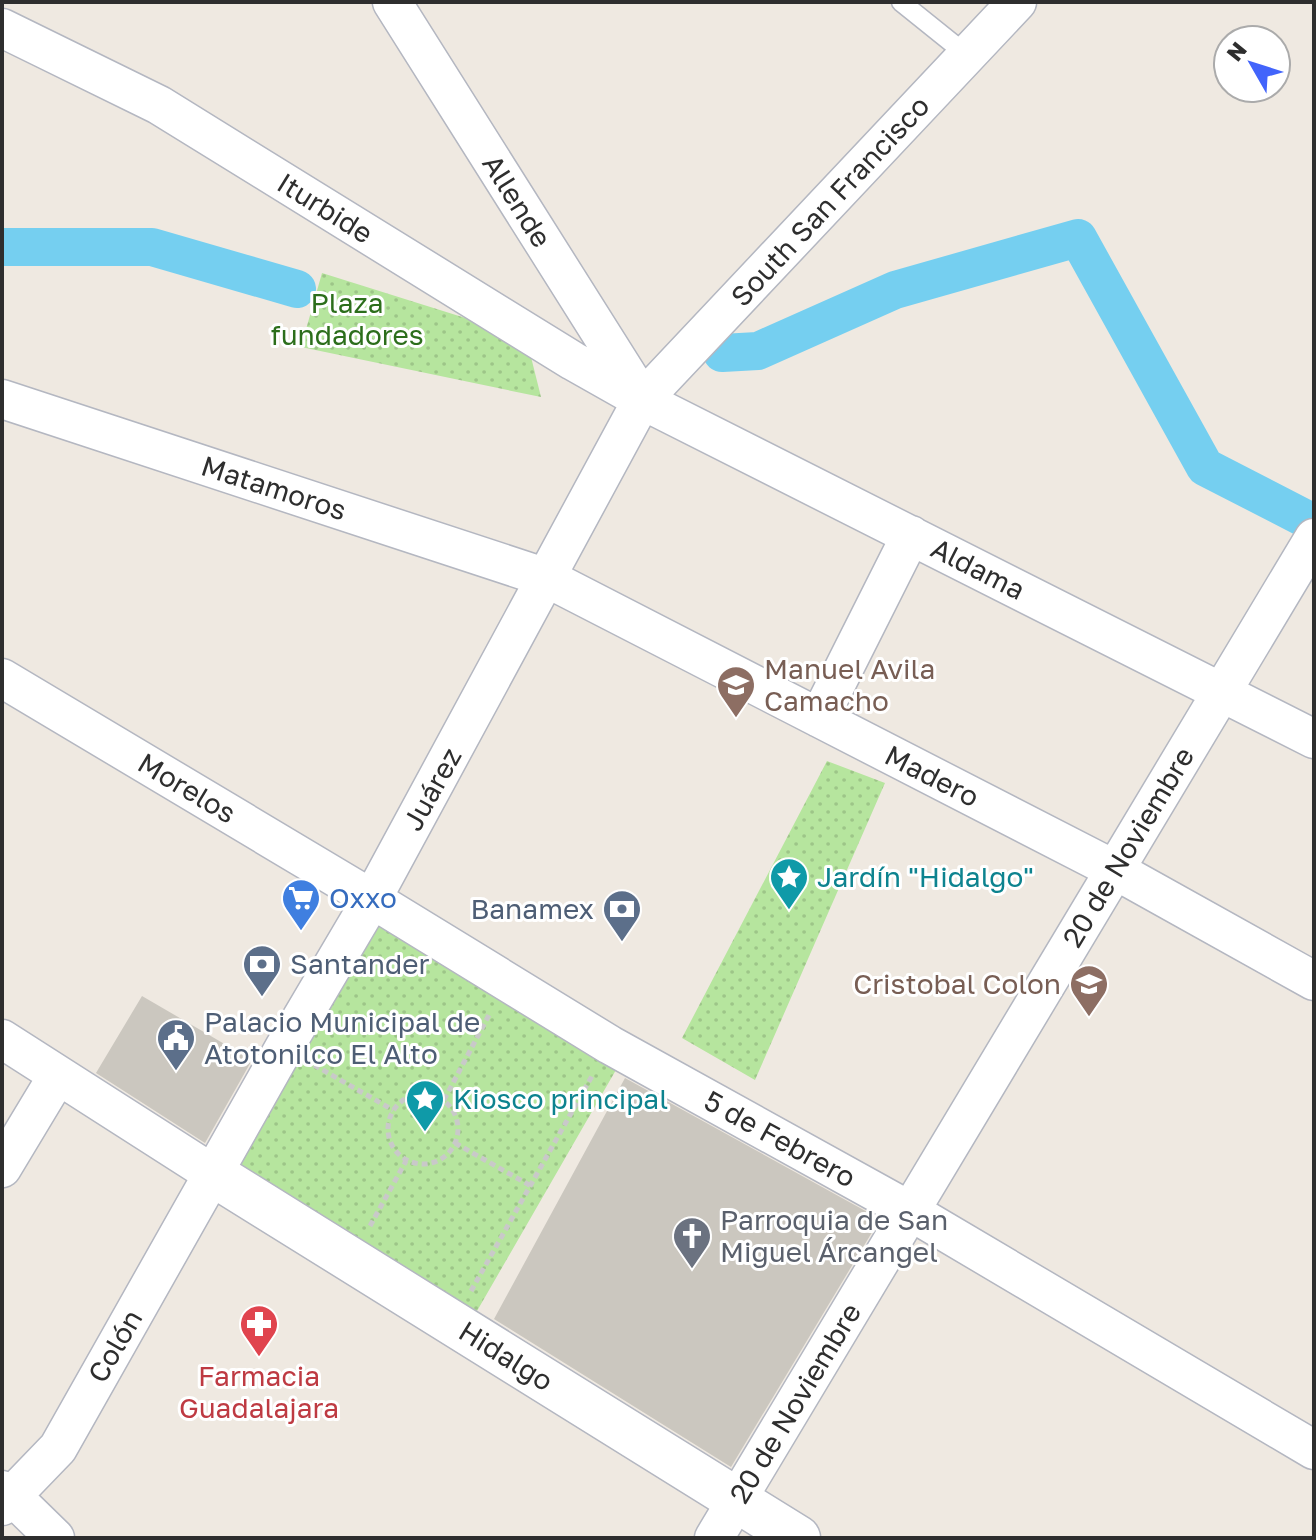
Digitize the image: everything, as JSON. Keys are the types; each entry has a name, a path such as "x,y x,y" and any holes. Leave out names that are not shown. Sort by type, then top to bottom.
{"street":[{"name":"Allende","path":"392,2 642,400"},
{"name":"South San Francisco","path":"642,400 1017,2"},
{"name":"Iturbide","path":"2,28 159,105 573,361 642,400"},
{"name":"Matamoros","path":"2,399 547,578"},
{"name":"Aldama","path":"642,400 1314,739"},
{"name":"Juárez","path":"213,1174 372,899 642,400"},
{"path":"819,718 911,535"},
{"name":"20 de Noviembre","path":"714,1538 1308,548"},
{"name":"Madero","path":"547,578 1115,870 1314,981"},
{"name":"Morelos","path":"2,678 372,899"},
{"name":"5 de Febrero","path":"372,899 610,1045 910,1211 1314,1450"},
{"path":"2,1039 213,1174"},
{"path":"2,1168 58,1075"},
{"name":"Hidalgo","path":"213,1174 798,1538"},
{"name":"Colón","path":"5,1497 58,1448 213,1174"},
{"path":"5,1497 55,1538"}],"lane":[{"path":"901,2 967,55"}],"path":[{"path":"444,1100 507,983"},
{"path":"453,1323 610,1045"},
{"path":"284,1048 393,1110"},
{"path":"434,1095 444,1100 457,1119 458,1131 449,1153 429,1164 406,1161 390,1144 387,1133 393,1110 411,1096 434,1095"},
{"path":"455,1143 531,1186"},
{"path":"351,1260 406,1161"}],"green space":[{"name":"Plaza fundadores","path":"322,273 526,337 541,397 301,347"},
{"name":"Jardín \"Hidalgo\"","path":"827,761 885,783 755,1080 682,1038"},
{"path":"382,916 624,1056 477,1311 233,1171"}],"building":[{"name":"Palacio Municipal de Atotonilco El Alto","path":"142,996 252,1060 205,1143 96,1073"},
{"name":"Parroquia de San Miguel Árcangel","path":"625,1078 880,1219 731,1467 494,1319"}],"waterway":[{"path":"722,353 758,351 895,290 1078,238 1205,467 1314,523"},
{"path":"2,247 152,247 297,289"}],"place":[{"name":"Manuel Avila Camacho","path":"736,719"},
{"name":"Jardín \"Hidalgo\"","path":"789,911"},
{"name":"Oxxo","path":"301,932"},
{"name":"Banamex","path":"622,943"},
{"name":"Santander","path":"262,998"},
{"name":"Cristobal Colon","path":"1089,1018"},
{"name":"Palacio Municipal de Atotonilco El Alto","path":"176,1072"},
{"name":"Kiosco principal","path":"425,1133"},
{"name":"Parroquia de San Miguel Árcangel","path":"692,1270"},
{"name":"Farmacia Guadalajara","path":"259,1358"}]}
